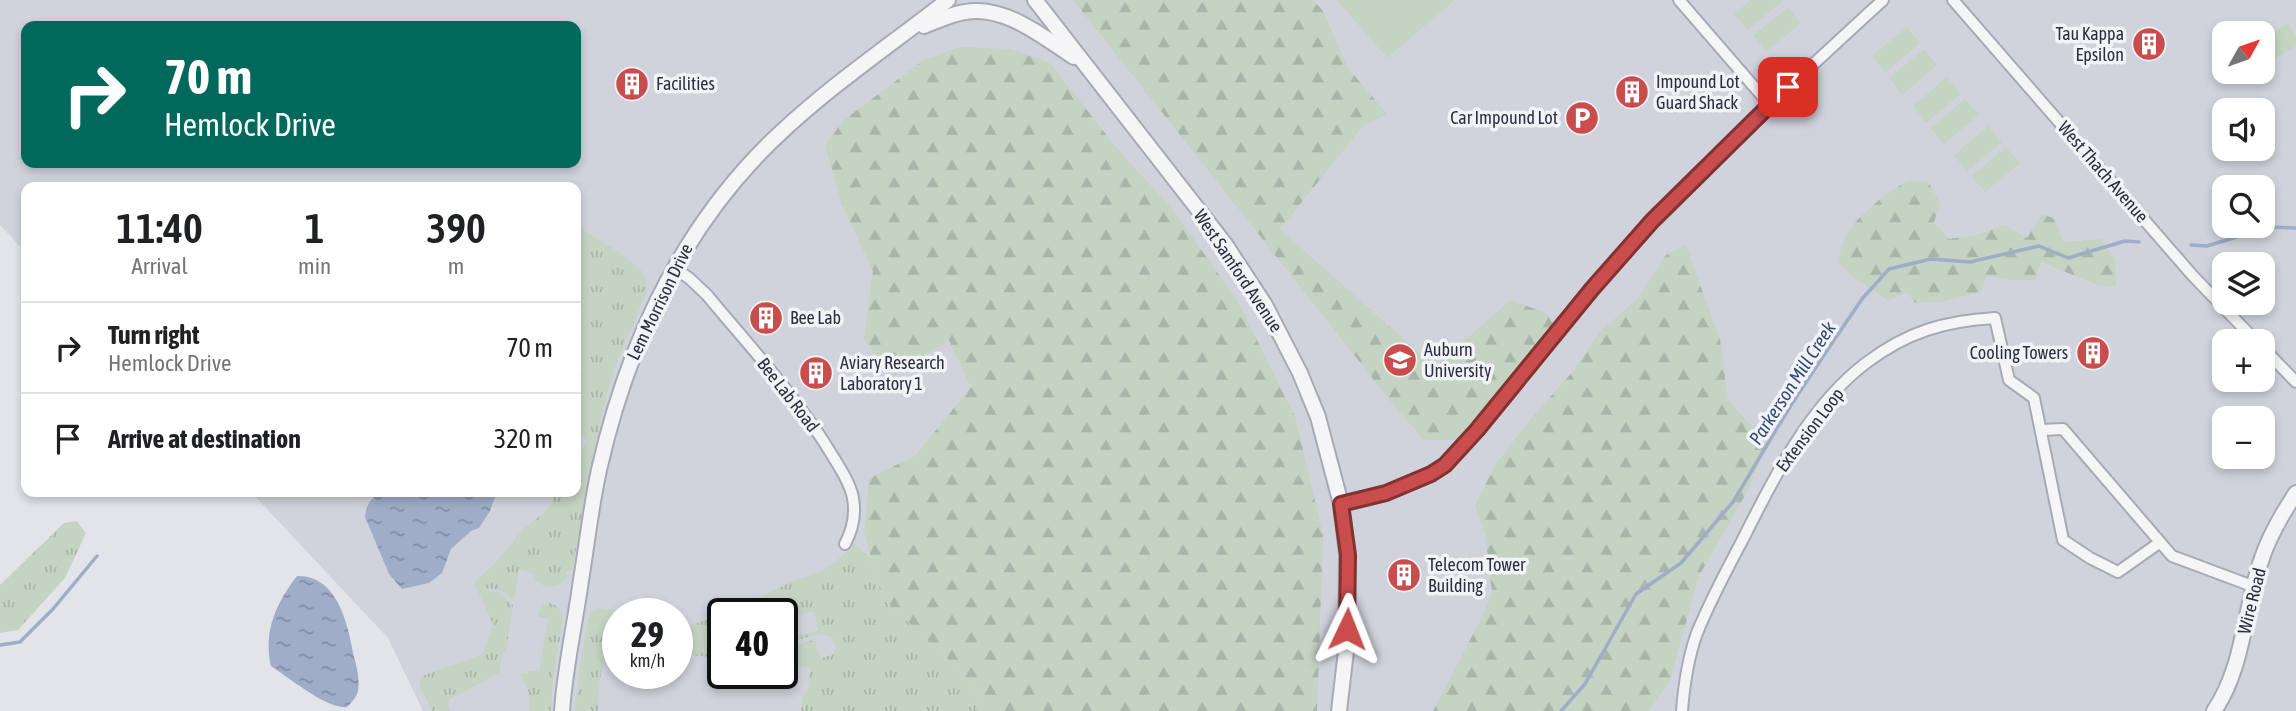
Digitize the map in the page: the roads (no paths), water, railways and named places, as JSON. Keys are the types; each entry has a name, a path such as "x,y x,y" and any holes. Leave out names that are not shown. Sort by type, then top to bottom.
{"street":[{"path":"906,33 933,0"},
{"name":"Lem Morrison Drive","path":"562,711 598,472 632,353 674,268 712,208 757,156 815,103 948,0"},
{"name":"West Samford Avenue","path":"1035,0 1225,244 1270,314 1300,373 1318,417 1341,504 1348,555 1346,651 1339,711"},
{"path":"1679,0 1769,104"},
{"path":"1341,504 1386,493 1431,474 1445,465 1652,221 1769,104 1883,0"},
{"name":"West Thach Avenue","path":"1953,0 2193,276 2244,329"},
{"path":"906,33 967,11 993,12 1026,26 1084,64"},
{"name":"Bee Lab Road","path":"674,268 707,295 818,430 853,496 855,517 845,544"},
{"name":"Extension Loop","path":"1682,711 1685,678 1697,634 1715,592 1767,491 1803,432 1831,396 1865,364 1904,339 1933,327 1963,320 1995,318 2009,380 2034,398 2063,540 2118,572 2159,543"},
{"path":"2275,360 2296,382"},
{"path":"2041,430 2063,429 2172,556 2255,587"},
{"name":"Wire Road","path":"2214,711 2236,663 2261,561 2278,523 2296,493"}],"water":[{"path":"375,497 495,497 479,528 471,531 451,549 442,573 429,583 402,589 389,574 365,517 370,501"},
{"path":"297,576 311,578 322,584 339,604 344,617 359,681 357,694 347,707 339,707 319,698 271,666 269,641 273,618"}],"waterway":[{"name":"Parkerson Mill Creek","path":"2191,245 2207,246 2269,227 2296,228"},
{"name":"Parkerson Mill Creek","path":"1561,711 1585,684 1636,594 1681,563 1733,502 1828,349 1862,299 1889,269 1931,259 1970,262 2039,246 2068,258 2125,241 2139,242"},
{"path":"0,645 20,642 53,609 97,556"}],"place":[{"name":"Tau Kappa Epsilon","path":"2149,44"},
{"name":"Facilities","path":"632,84"},
{"name":"Impound Lot Guard Shack","path":"1632,92"},
{"name":"Car Impound Lot","path":"1582,118"},
{"name":"Bee Lab","path":"766,318"},
{"name":"Cooling Towers","path":"2093,353"},
{"name":"Auburn University","path":"1400,360"},
{"name":"Aviary Research Laboratory 1","path":"816,373"},
{"name":"Telecom Tower Building","path":"1404,575"}]}
